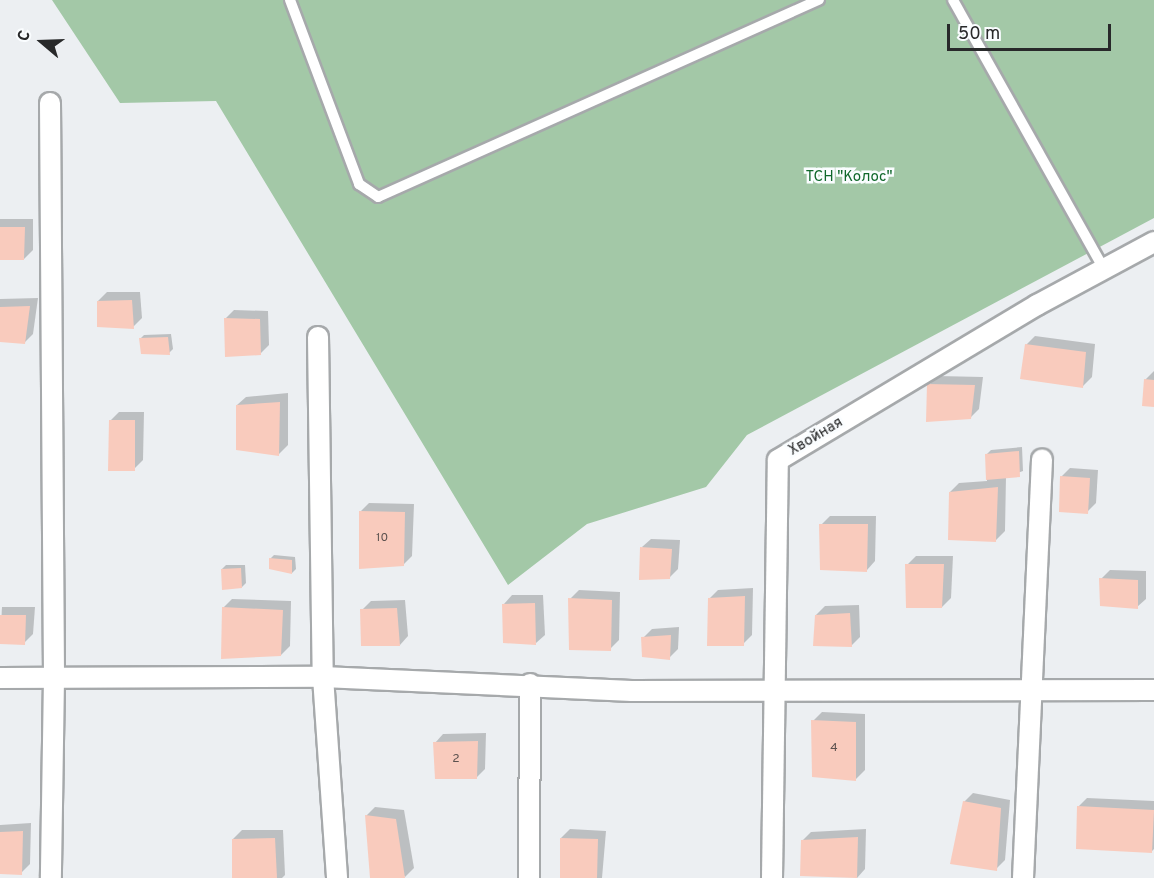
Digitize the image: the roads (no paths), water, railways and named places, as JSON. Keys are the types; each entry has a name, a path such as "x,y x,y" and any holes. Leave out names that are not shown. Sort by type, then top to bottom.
{"street":[{"path":"50,103 54,678 51,878"},
{"name":"Хвойная","path":"772,878 772,688 778,460 1154,242"},
{"path":"318,337 323,677 337,878"},
{"path":"1023,878 1042,459"},
{"path":"0,678 323,677 530,684 632,691 1032,687 1154,690"},
{"path":"529,878 530,684"}],"lane":[{"path":"290,0 359,184 378,197 819,0"},
{"path":"953,0 1104,269"}],"park label":[{"name":"ТСН \"Колос\"","path":"849,178"}]}
